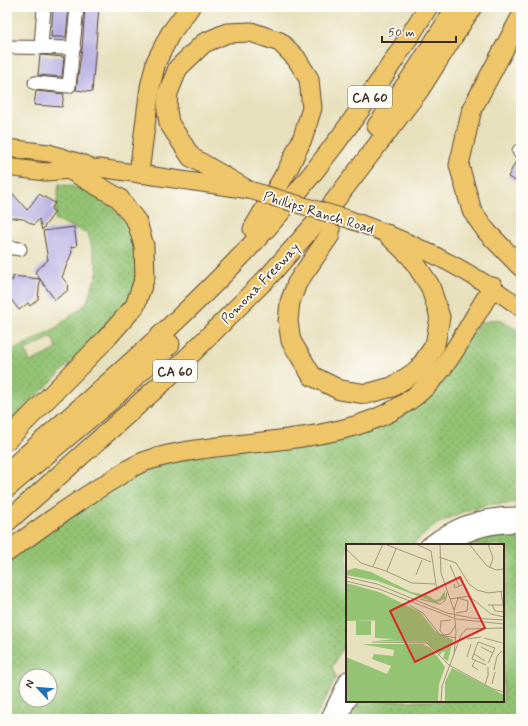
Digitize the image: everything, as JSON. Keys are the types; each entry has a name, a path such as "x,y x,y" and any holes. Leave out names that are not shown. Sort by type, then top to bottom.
{"highway":[{"path":"139,173 150,87 156,62 170,34 190,7"},
{"name":"CA 60","path":"7,472 152,344 233,264 323,160 388,71 428,7"},
{"path":"351,180 357,154 417,69 456,7"},
{"name":"Pomona Freeway","path":"7,522 160,385 269,276 330,207 420,89 472,7"},
{"path":"521,17 472,109 460,164 472,211 487,232 521,267"},
{"path":"233,264 288,170 304,138 312,108 309,79 296,58 280,42 250,32 227,33 204,43 178,68 168,93 167,110 169,123 191,157 246,189"},
{"path":"7,440 105,340 135,306 145,277 144,246 137,222 119,198 70,170"},
{"path":"7,488 110,401 204,310 290,216 305,182"},
{"path":"330,207 330,235 297,283 290,302 288,321 291,341 312,376 340,390 366,394 392,387 418,370 435,345 440,317 430,286 411,257 379,230"},
{"path":"7,552 103,485 145,461 190,451 335,430 373,421 402,406 421,391 438,374 493,287"}],"main road":[{"name":"Phillips Ranch Road","path":"7,148 50,153 99,168 246,189 279,198 379,230 444,260 493,287 521,308"},
{"name":"Phillips Ranch Road","path":"7,167 46,172 99,168"}],"street":[{"path":"42,46 44,7"},
{"path":"35,82 69,86 77,7"},
{"path":"7,47 42,46 74,48"},
{"path":"429,544 447,532 476,519 498,515 521,514"},
{"path":"449,544 466,535 486,529 521,526"},
{"path":"327,719 346,680"},
{"path":"340,719 348,702"}],"green space":[{"path":"59,184 79,188 97,197 100,194 116,211 128,227 132,236 136,256 135,289 121,312 7,426 7,356 10,352 54,329 86,304 98,271 88,233 55,220","holes":["52,337 57,349 30,362 25,350"]},
{"path":"497,319 521,332 521,502 492,504 464,511 437,524 412,544 346,544 346,642 332,667 336,678 315,719 7,719 7,561 129,476 161,463 372,426 480,323"},
{"path":"503,531 521,531 521,719 346,719 354,702 504,702 504,544 461,544 473,539"}],"building":[{"path":"53,7 69,7 66,37 51,37"},
{"path":"85,7 99,7 92,92 76,90 82,49"},
{"path":"40,55 64,57 62,77 38,75"},
{"path":"36,91 64,94 62,107 34,105"},
{"path":"517,159 521,160 521,184 508,177"},
{"path":"7,187 27,210 39,194 55,203 51,209 55,212 42,230 39,219 34,225 23,219 7,217"},
{"path":"74,227 77,246 71,247 72,252 62,277 69,286 67,288 68,290 55,300 35,272 48,260 43,231"},
{"path":"13,276 40,279 38,299 30,306 28,303 19,310 7,294 7,280 13,280"}]}
